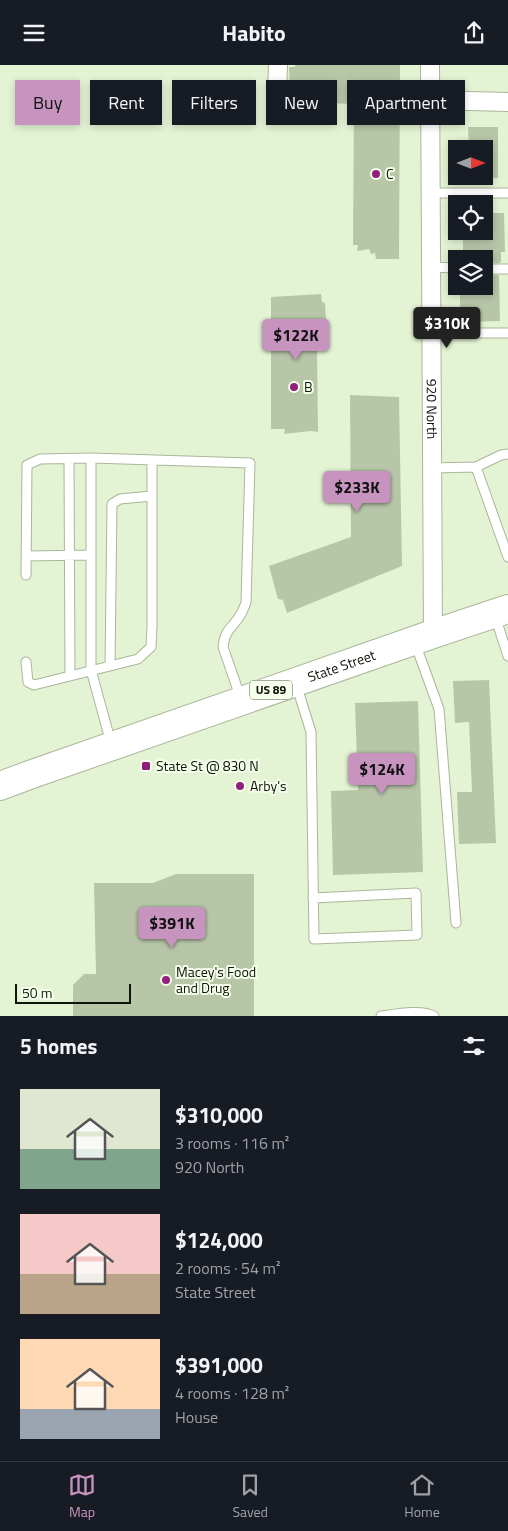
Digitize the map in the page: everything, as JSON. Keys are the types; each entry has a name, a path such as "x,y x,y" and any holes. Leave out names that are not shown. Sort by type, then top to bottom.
{"main road":[{"name":"State Street","path":"0,786 112,745 501,611"},
{"name":"State Street","path":"0,779 34,773"}],"street":[{"path":"278,65 278,80"},
{"name":"920 North","path":"430,65 430,80"},
{"path":"465,101 508,102"},
{"name":"920 North","path":"424,637 432,468 430,125"}],"lane":[{"path":"430,193 508,193"},
{"path":"430,267 448,268"},
{"path":"493,269 508,269"},
{"path":"431,333 508,333"},
{"path":"432,468 476,467 501,455 508,454"},
{"path":"91,458 91,670 112,745"},
{"path":"26,575 27,465 40,459 91,458 250,463 246,602 240,615 228,628 223,647 242,700"},
{"path":"69,459 70,676"},
{"path":"26,662 28,682 34,685 138,659 151,647 152,460"},
{"path":"476,467 508,557"},
{"path":"110,666 112,504 120,499 152,496"},
{"path":"26,555 91,555"},
{"path":"501,611 508,656"},
{"path":"424,637 439,709 456,923"},
{"path":"295,682 311,731 313,898 314,939 417,935 416,893 313,898"},
{"path":"381,1016 400,1013 428,1013 434,1016"}],"building":[{"name":"C","path":"295,65 400,65 400,80 347,80 347,104 337,103 337,80 289,80 289,67 295,67"},
{"name":"C","path":"354,125 400,125 399,259 376,259 375,253 371,254 369,249 357,251 358,245 353,245"},
{"path":"468,127 498,127 498,178 493,178 493,140 469,140"},
{"path":"493,213 504,213 505,252 501,252 501,262 493,263 493,250 463,250 463,240 493,240"},
{"path":"493,275 499,275 500,321 460,322 460,295 493,295"},
{"name":"B","path":"321,294 322,302 325,303 327,337 323,336 322,346 317,347 318,432 284,434 285,429 271,429 271,297"},
{"path":"350,395 399,397 402,566 287,613 283,600 278,599 269,566 351,537"},
{"path":"489,680 496,843 459,844 457,792 472,792 469,722 455,723 453,681"},
{"path":"418,701 423,872 333,875 331,791 358,790 355,703"},
{"path":"176,874 254,874 254,1016 73,1016 73,985 84,974 96,974 94,883 153,883"}],"place":[{"name":"C","path":"376,174"},
{"name":"B","path":"294,387"},
{"name":"State St @ 830 N","path":"146,766"},
{"name":"Arby's","path":"240,786"},
{"name":"Macey's Food and Drug","path":"166,980"}]}
